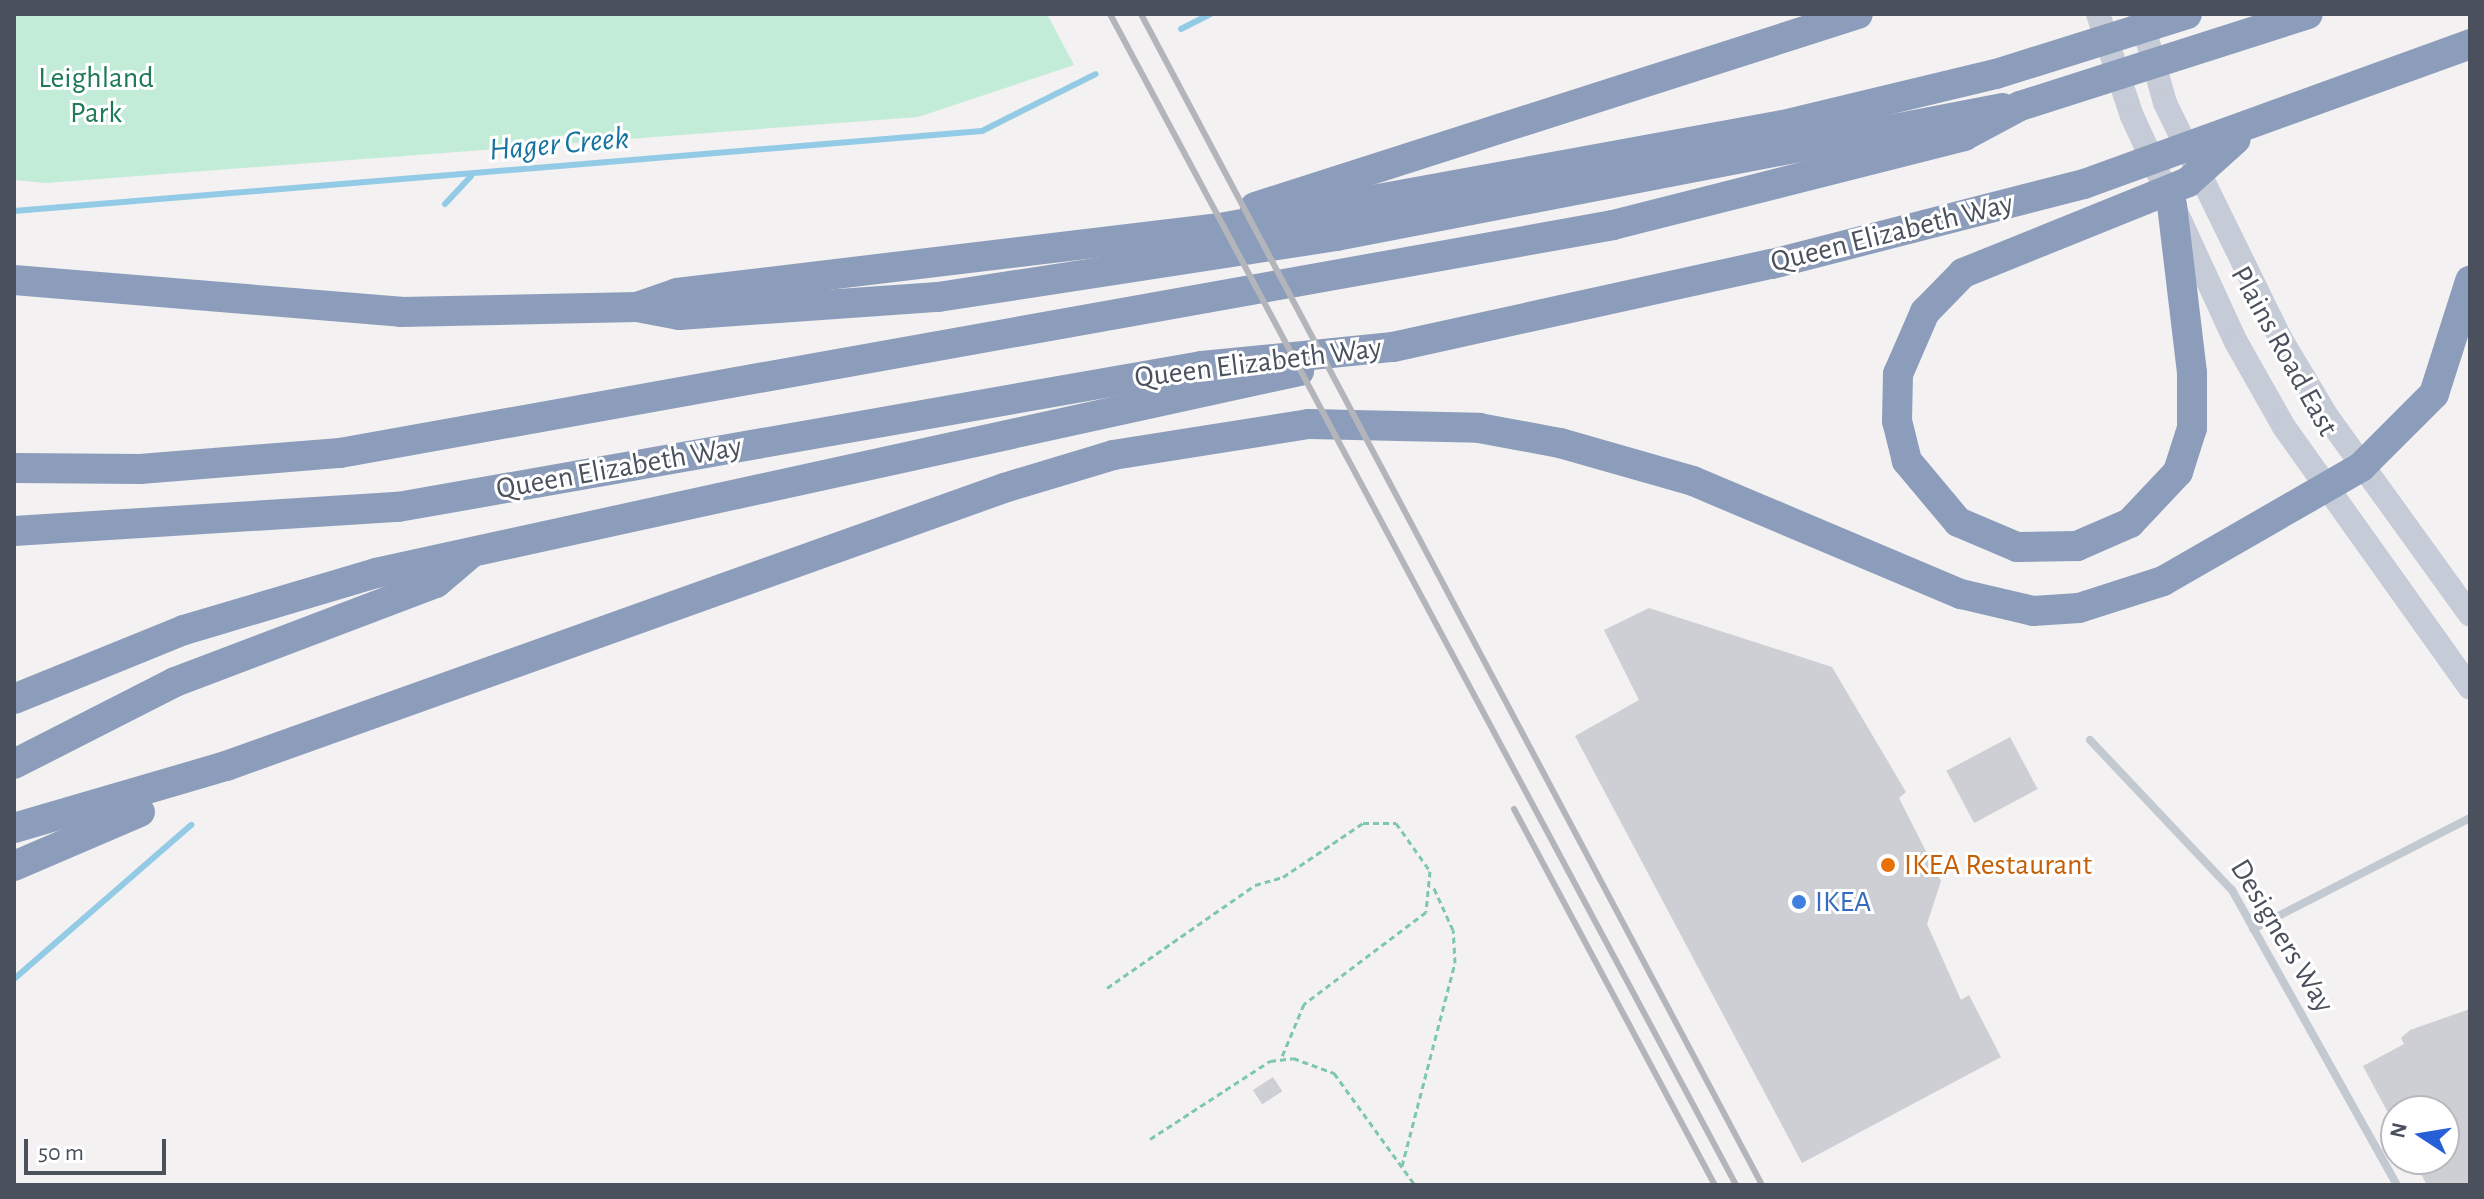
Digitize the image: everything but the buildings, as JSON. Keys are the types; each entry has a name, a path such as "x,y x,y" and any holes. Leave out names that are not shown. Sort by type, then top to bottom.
{"highway":[{"path":"14,280 325,309 637,307 679,315 854,304 1150,269 1325,211 1858,14"},
{"path":"1325,211 1783,125 2079,50 2186,14"},
{"path":"637,307 677,293 1325,211 1951,113 2020,106 2200,54 2308,14"},
{"name":"Queen Elizabeth Way","path":"14,531 398,507 1202,366 1393,347 1772,264 2084,184 2230,139 2470,44"},
{"path":"14,468 140,469 340,453 1174,304 1356,275 1809,179 1964,136 2020,106"},
{"path":"2172,205 2192,373 2192,428 2178,472 2147,511 2112,534 2058,549 2017,547 1958,522 1907,461 1897,421 1898,374 1925,312 1963,273 2090,219 2188,182 2230,139"},
{"path":"14,828 226,766 1004,488 1113,455 1238,431 1309,424 1437,426 1638,462 1961,594 2033,611 2079,608 2163,581 2361,467 2434,394 2470,281"},
{"path":"14,699 279,598 875,459 1217,392 1393,347"},
{"path":"14,764 175,682 436,583 468,556"},
{"path":"14,866 181,794 226,766"}],"main road":[{"name":"Plains Road East","path":"2098,14 2132,116 2236,342 2432,644 2470,688"},
{"name":"Plains Road East","path":"2140,14 2165,103 2196,172 2280,338 2361,467 2470,615"}],"lane":[{"name":"Designers Way","path":"2090,740 2199,847 2253,929 2397,1185"},
{"path":"2253,929 2470,818"}],"path":[{"path":"1107,988 1255,885 1283,877 1363,823 1385,820 1405,829 1453,930 1455,963 1402,1166"},
{"path":"1150,1139 1281,1059 1304,1004 1417,923 1433,885"},
{"path":"1281,1059 1315,1062 1334,1073 1415,1185"}],"green space":[{"name":"Leighland Park","path":"14,14 1047,14 1074,65 918,117 46,183 14,180"}],"waterway":[{"name":"Hager Creek","path":"1181,29 1210,14"},
{"name":"Hager Creek","path":"14,211 982,131 1096,74"},
{"path":"445,204 471,176"},
{"path":"14,979 191,825"}],"railway":[{"path":"1110,14 1736,1185"},
{"path":"1141,14 1762,1185"},
{"path":"1514,809 1715,1185"}],"place":[{"name":"IKEA Restaurant","path":"1888,865"},
{"name":"IKEA","path":"1799,902"}]}
